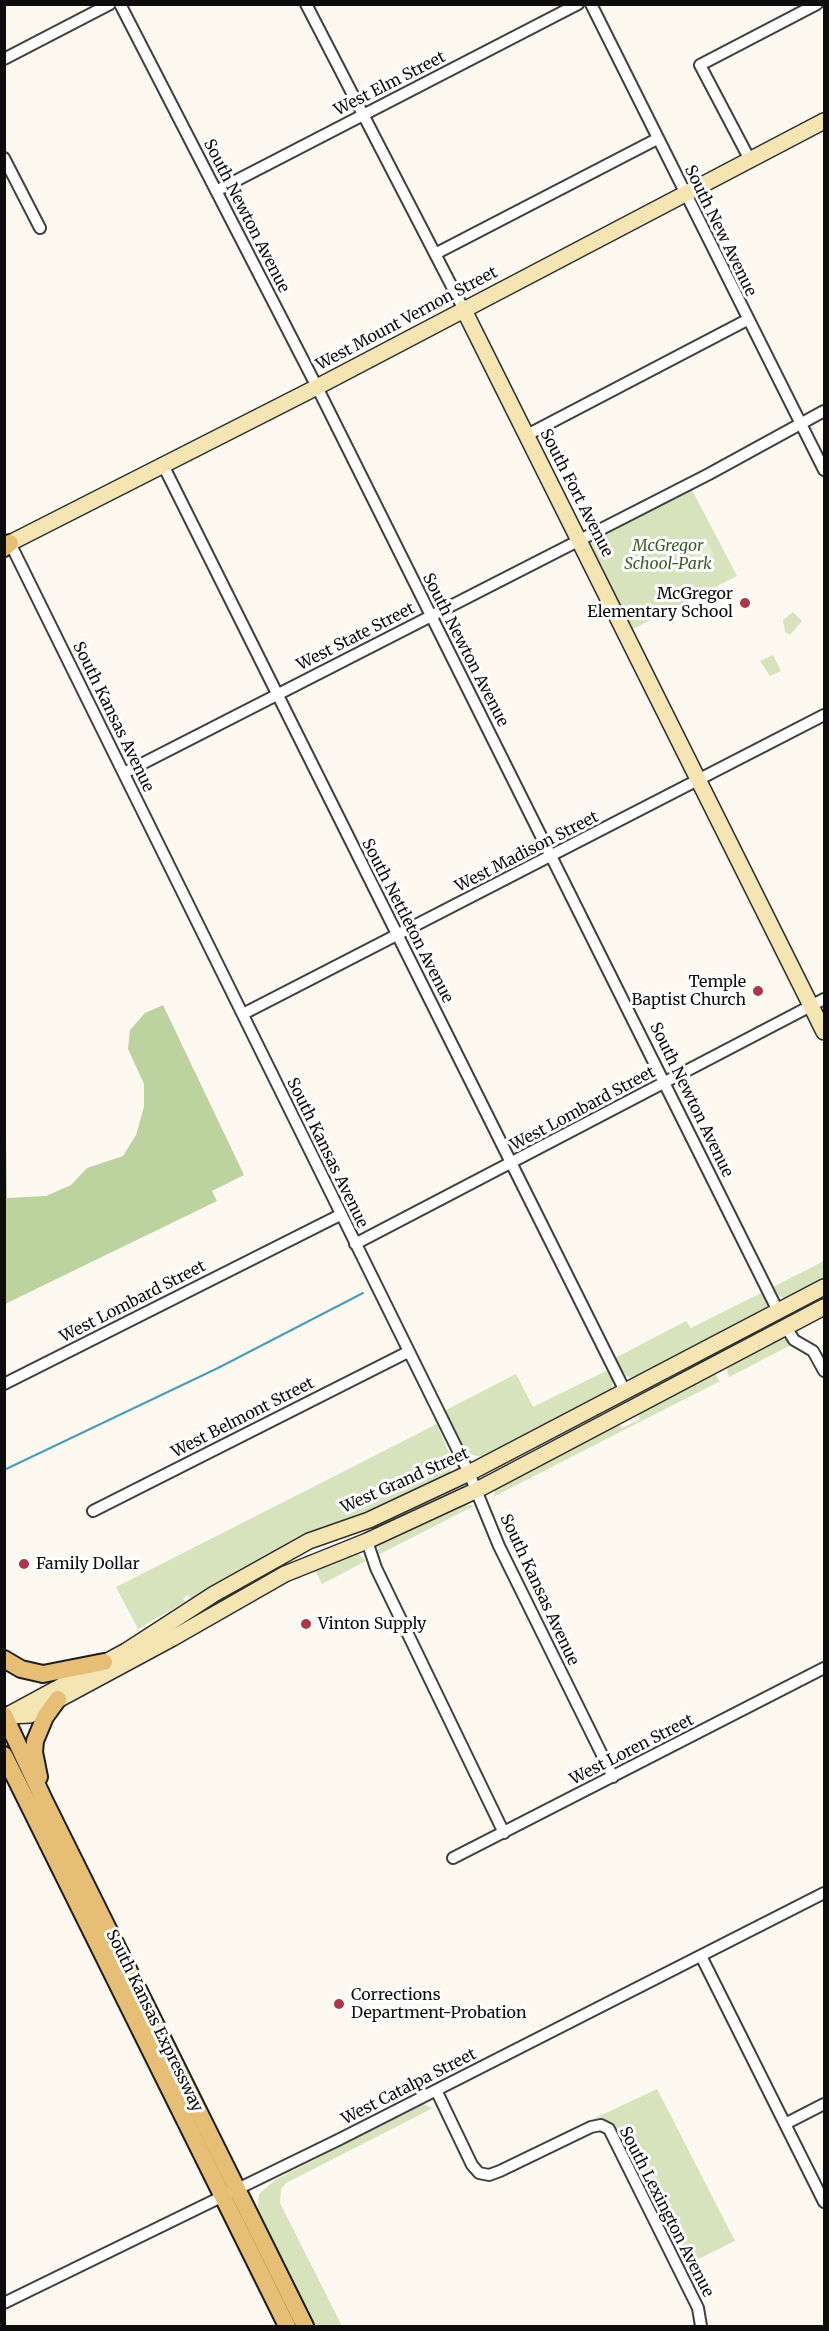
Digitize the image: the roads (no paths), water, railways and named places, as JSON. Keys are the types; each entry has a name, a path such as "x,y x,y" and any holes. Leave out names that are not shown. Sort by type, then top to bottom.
{"main road":[{"name":"West Mount Vernon Street","path":"6,545 317,387 463,308 825,121"},
{"name":"South Fort Avenue","path":"463,308 699,780 818,1003 825,1032"},
{"name":"West Grand Street","path":"5,1716 104,1662 214,1594 309,1541 369,1520 469,1473 825,1287"},
{"path":"5,1716 30,1715 173,1638 285,1574 367,1542 477,1490 825,1307"},
{"path":"4,1659 21,1669 43,1674 104,1662"},
{"path":"45,1802 34,1752 35,1741 45,1717 58,1699"},
{"name":"South Kansas Expressway","path":"5,1716 230,2192 287,2326"},
{"name":"South Kansas Expressway","path":"4,1755 230,2192 305,2326"},
{"path":"4,1779 33,1814"}],"street":[{"path":"4,59 110,4"},
{"name":"South Newton Avenue","path":"120,4 317,387 553,855 778,1311"},
{"name":"South Fort Avenue","path":"306,4 463,308"},
{"name":"West Elm Street","path":"216,191 578,4"},
{"name":"South New Avenue","path":"591,4 747,320 825,470"},
{"path":"750,160 700,65 817,4"},
{"path":"435,254 657,139"},
{"path":"4,159 40,228"},
{"path":"527,435 747,320"},
{"name":"West State Street","path":"124,773 802,426 825,411"},
{"name":"South Nettleton Avenue","path":"163,465 625,1391"},
{"name":"South Kansas Avenue","path":"6,545 124,773 469,1473 499,1546 613,1778"},
{"name":"West Madison Street","path":"243,1014 825,715"},
{"name":"West Lombard Street","path":"355,1244 818,1003"},
{"name":"West Lombard Street","path":"4,1384 340,1215"},
{"path":"786,1327 794,1340 813,1351 825,1371"},
{"name":"West Belmont Street","path":"93,1511 408,1352"},
{"path":"367,1542 376,1568 504,1833"},
{"name":"West Loren Street","path":"453,1858 825,1668"},
{"name":"West Catalpa Street","path":"4,2303 435,2091 825,1893"},
{"path":"701,1956 825,2202"},
{"name":"South Lexington Avenue","path":"435,2091 472,2165 479,2174 489,2175 500,2171 591,2127 601,2125 609,2129 698,2308 701,2326"},
{"path":"787,2123 825,2104"}],"waterway":[{"path":"4,1470 218,1368 363,1293"}],"place":[{"name":"McGregor Elementary School","path":"745,603"},
{"name":"Temple Baptist Church","path":"758,991"},
{"name":"Family Dollar","path":"24,1564"},
{"name":"Vinton Supply","path":"306,1624"},
{"name":"Corrections Department-Probation","path":"339,2004"}],"park label":[{"name":"McGregor School-Park","path":"668,555"}]}
